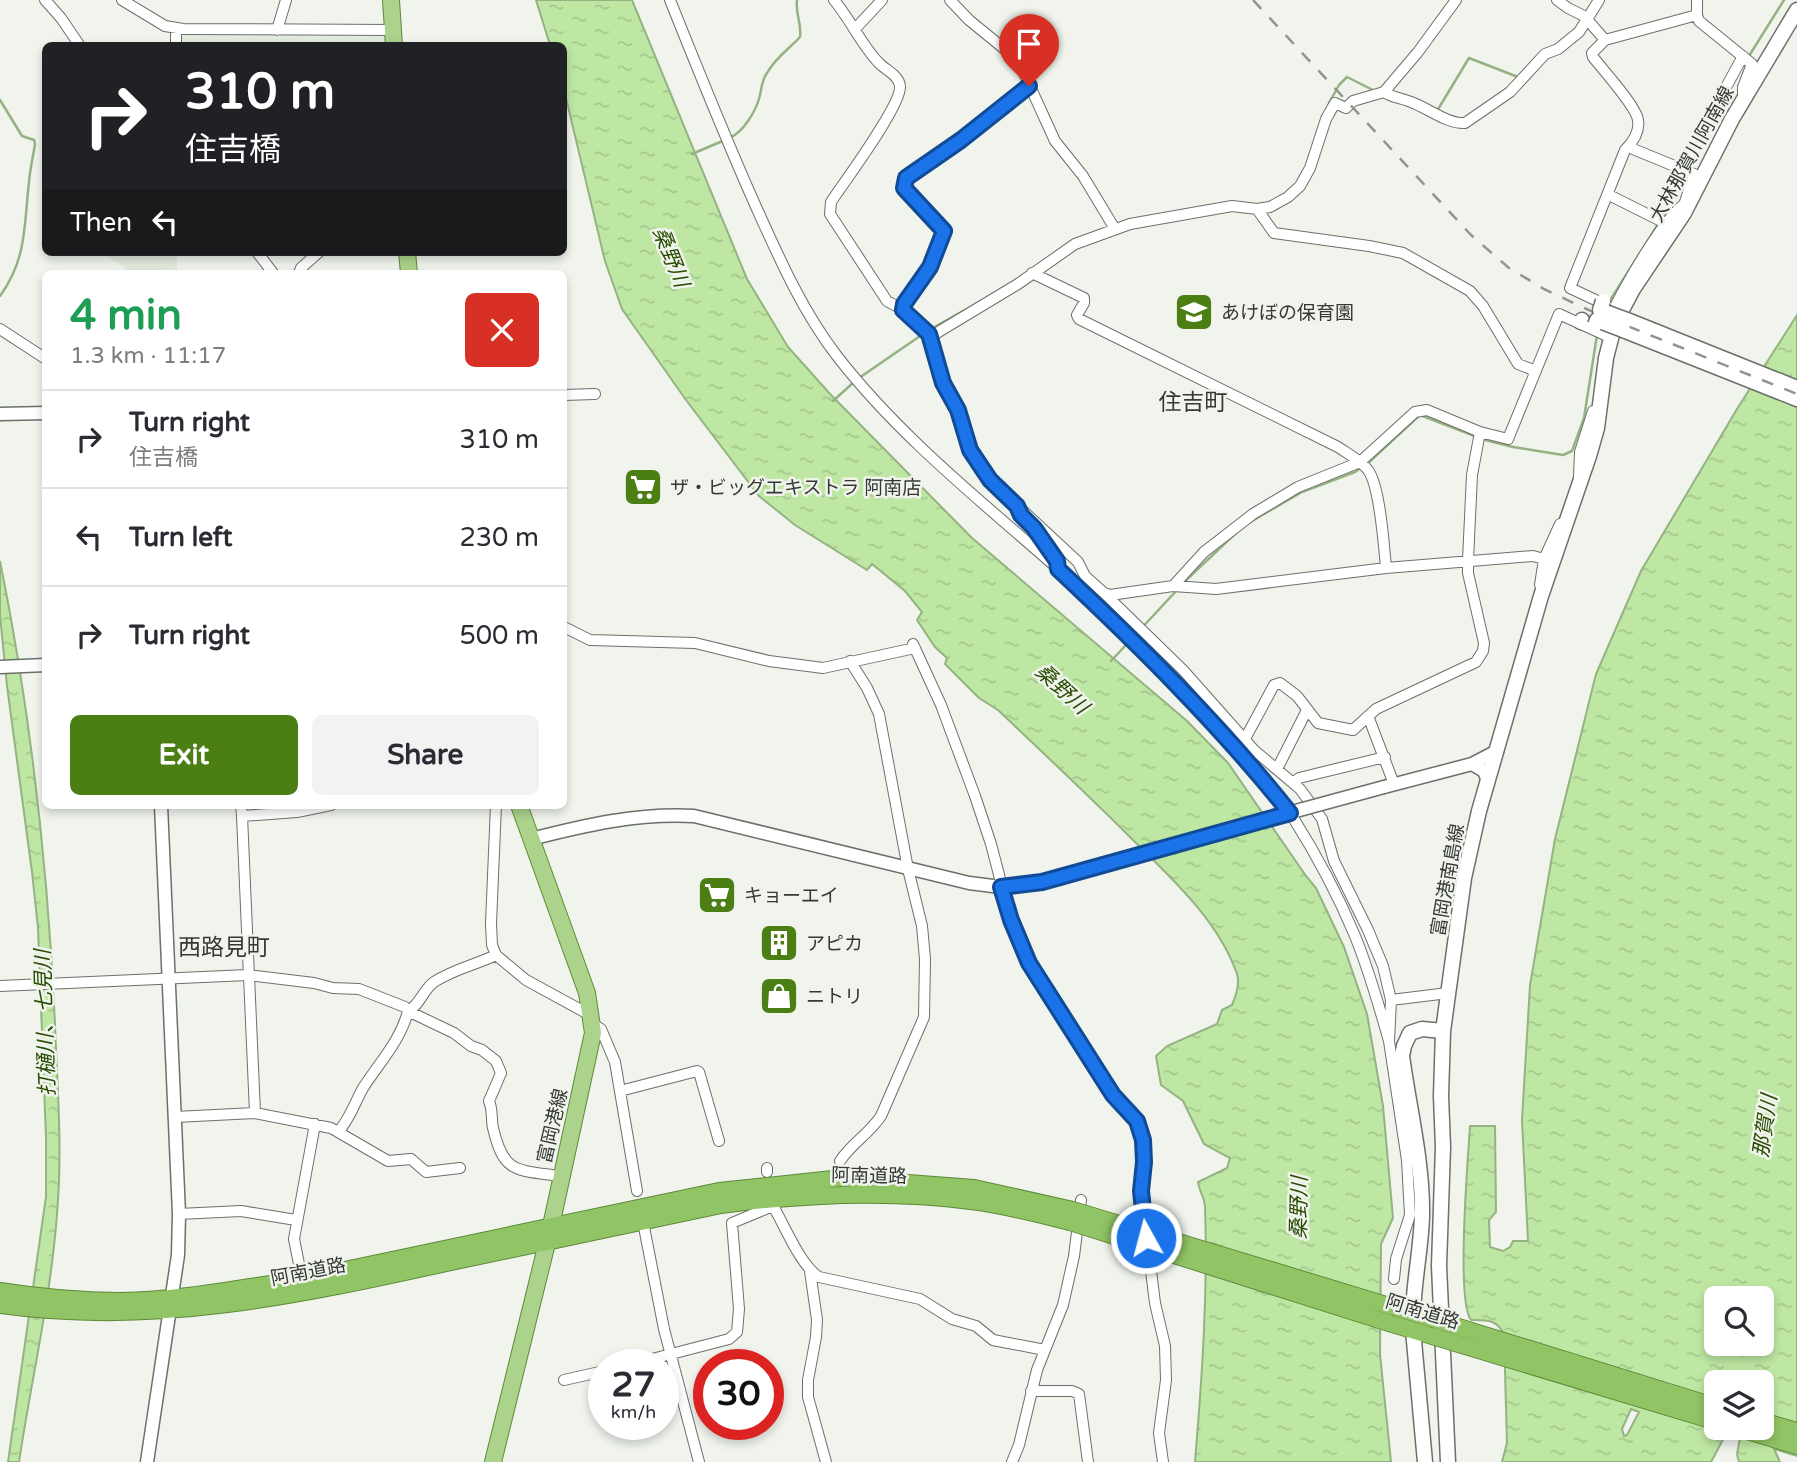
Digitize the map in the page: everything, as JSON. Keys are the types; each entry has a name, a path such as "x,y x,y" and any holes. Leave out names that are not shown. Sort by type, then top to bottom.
{"highway":[{"name":"阿南道路","path":"0,1305 22,1301 58,1304 118,1301 242,1304 312,1292 719,1191 842,1178 974,1188 1075,1210 1704,1403"},
{"name":"阿南道路","path":"171,1304 550,1234 643,1222 734,1203 844,1194 971,1201 1013,1208 1075,1210 1392,1324 1704,1418"},
{"name":"阿南道路","path":"0,1292 22,1301"},
{"path":"1774,1424 1797,1431"},
{"path":"1774,1439 1797,1446"}],"main road":[{"path":"391,0 393,38"},
{"name":"大林那賀川阿南線","path":"1635,330 1633,289 1687,202 1745,96 1797,10"},
{"path":"1604,304 1600,310 1635,330 1797,399"},
{"path":"1593,327 1597,320 1635,330 1797,388"},
{"name":"富岡港南島線","path":"1448,1462 1439,1266 1443,1147 1441,1096 1443,1031 1465,878 1479,811 1541,596 1597,428 1606,358 1635,330"},
{"name":"富岡港線","path":"494,1462 550,1234 590,1054 592,1020 587,993 520,809"},
{"path":"1413,1313 1421,1206 1415,1139 1402,1056 1410,1033 1422,1029 1443,1031"},
{"path":"1413,1330 1425,1462"}],"street":[{"path":"45,0 77,42"},
{"path":"122,0 159,23 176,28 276,30 393,38"},
{"path":"276,30 286,0"},
{"path":"670,0 724,135 764,225 814,324 837,355 875,400 994,514 1127,634 1217,726 1314,852 1356,937 1389,1041 1407,1160 1410,1215 1396,1259 1394,1279"},
{"path":"834,0 878,62 898,79 899,96 831,202 830,214 887,301 903,310 928,333 940,374 958,410 970,450 990,480 1078,562 1085,576 1148,635 1245,737 1254,750 1300,789 1322,819 1334,861 1383,966 1391,1000 1389,1041"},
{"path":"855,29 882,0"},
{"path":"950,0 969,20 1017,60 1055,141 1083,176 1115,229"},
{"path":"928,333 1018,284 1075,244 1130,224 1232,206 1258,209 1270,207 1289,197 1300,186 1310,168 1326,119 1335,103 1346,108 1353,101 1384,92 1418,52 1456,0"},
{"path":"1558,0 1584,16 1605,40"},
{"path":"1384,92 1452,121 1465,123 1510,92 1545,54 1569,41 1588,20 1599,0"},
{"path":"1697,0 1697,15 1705,26 1752,64 1743,88 1745,96"},
{"path":"1604,304 1570,288 1625,150 1636,136 1638,117 1592,53 1605,40 1697,15"},
{"path":"176,28 176,42"},
{"path":"1685,170 1743,56"},
{"path":"903,310 904,304 930,267 944,231 904,188 906,178 961,140 1029,86"},
{"path":"1578,485 1580,452 1591,419 1600,357 1593,327 1604,304 1661,220 1687,202 1693,174 1633,149 1630,145"},
{"path":"1609,195 1661,220"},
{"path":"1258,209 1274,233 1395,250 1470,291 1483,306 1518,363 1536,371"},
{"path":"260,256 271,270"},
{"path":"300,270 314,256"},
{"path":"1032,273 1084,298 1077,315 1079,319 1338,447 1363,465 1372,476 1384,535 1386,568"},
{"path":"1178,586 1204,552 1253,514 1298,487 1363,465 1420,410 1427,410 1479,435 1508,439 1559,314 1593,327"},
{"path":"0,328 42,356"},
{"path":"567,395 596,394"},
{"path":"0,414 42,413"},
{"path":"1245,737 1274,685 1285,685 1318,723 1348,730 1358,726 1376,709 1480,658 1483,643 1468,560 1472,475 1479,435"},
{"path":"1017,506 1057,561 1058,569"},
{"path":"1541,596 1544,559 1570,509"},
{"path":"1104,593 1121,594 1178,586 1216,589 1468,560 1533,556 1544,559"},
{"path":"567,628 590,640 695,643 800,666 823,668 914,646 941,705 975,796 1004,886 1011,920 1029,963 1106,1084 1137,1121 1143,1140 1141,1191 1155,1303 1165,1346 1166,1380 1159,1433 1163,1462"},
{"path":"840,1161 848,1149 873,1128 881,1116 923,1017 926,996 922,926 908,869 879,714 867,688 850,662"},
{"path":"0,667 42,664"},
{"path":"1277,769 1307,710"},
{"path":"1368,716 1385,757 1389,786"},
{"path":"531,839 608,820 653,815 694,816 970,883 1004,886 1052,879 1472,764 1497,751"},
{"path":"1293,783 1299,778 1385,757"},
{"path":"1472,764 1484,771 1488,781"},
{"path":"147,1462 178,1255 179,1214 161,809"},
{"path":"255,1113 242,810 297,812 312,809"},
{"path":"496,809 492,945 496,955 526,980 592,1020 601,1029 615,1062 637,1191"},
{"path":"408,1010 414,1008 435,982 464,966 479,964 496,955"},
{"path":"0,986 248,975 314,983 332,988 359,989 405,1007 454,1033 496,1060 502,1073 489,1101 493,1127 505,1162 517,1171 552,1175"},
{"path":"1391,1000 1448,993"},
{"path":"338,1132 383,1061 406,1019 408,1010"},
{"path":"620,1091 697,1070 719,1141"},
{"path":"174,1117 255,1113 331,1128 388,1161 411,1159 426,1172 460,1168"},
{"path":"302,1279 294,1239 315,1124"},
{"path":"679,1353 729,1339 737,1332 739,1309 732,1223 774,1207 810,1272 817,1320 808,1397 826,1462"},
{"path":"1012,1462 1022,1436 1031,1391 1063,1305 1074,1256 1075,1210"},
{"path":"179,1214 241,1211 296,1220"},
{"path":"643,1222 670,1349"},
{"path":"810,1272 819,1277 920,1299 952,1319 976,1326 993,1340 1045,1350"},
{"path":"564,1380 588,1375"},
{"path":"679,1386 699,1462"},
{"path":"1031,1391 1072,1391 1079,1394 1088,1462"}],"shaded area":[{"path":"386,33 386,42 180,42 180,34"},
{"path":"107,256 177,256 177,270 126,270"}],"water":[{"name":"桑野川","path":"536,0 632,0 747,279 788,347 831,395 972,538 1187,721 1228,763 1316,888 1344,947 1367,1014 1383,1106 1393,1218 1381,1244 1380,1354 1391,1462 1195,1462 1206,1271 1205,1204 1198,1182 1227,1168 1230,1158 1204,1144 1183,1101 1161,1085 1156,1056 1167,1046 1217,1024 1222,1010 1232,1005 1238,978 1229,954 1191,899 1160,867 998,710 979,698 945,664 947,658 935,647 917,620 922,612 905,591 872,564 867,570 795,525 759,496 686,400 622,309 605,261 567,103 567,42 549,42"},
{"name":"那賀川","path":"1797,315 1797,1456 1774,1449 1780,1462 1739,1462 1737,1454 1740,1440 1774,1440 1774,1370 1704,1370 1704,1440 1723,1440 1711,1462 1502,1462 1507,1443 1504,1336 1495,1323 1471,1320 1464,1286 1464,1228 1470,1126 1495,1126 1496,1212 1489,1220 1490,1247 1503,1251 1510,1247 1513,1241 1528,1241 1522,1120 1530,985 1555,839 1596,674 1641,571 1737,409","holes":["1631,1409 1639,1412 1624,1436 1622,1429"]},
{"name":"打樋川、七見川","path":"0,561 21,676 43,850 52,966 59,1134 58,1200 52,1266 19,1462 8,1462 46,1197 46,1137 38,928 7,686 0,615"}],"waterway":[{"path":"731,137 740,131 752,115 771,67 800,37 797,0"},
{"path":"1749,56 1784,0"},
{"path":"1437,111 1469,58 1518,77"},
{"path":"1329,103 1347,77 1375,91"},
{"path":"0,100 22,136 34,140 35,144 20,255 0,296"},
{"path":"692,154 725,140"},
{"path":"1689,167 1698,148"},
{"path":"1609,302 1672,202 1686,173"},
{"path":"929,330 981,301"},
{"path":"859,378 923,334"},
{"path":"1367,464 1420,415 1485,440 1513,447 1563,455 1572,451 1584,418 1597,335"},
{"path":"833,401 854,382"},
{"path":"1252,521 1302,492 1362,467"},
{"path":"1182,584 1236,533"},
{"path":"1111,661 1178,589"}],"railway":[{"path":"1253,0 1471,235 1509,268 1544,289 1595,313 1797,394"}],"place":[{"name":"あけぼの保育園","path":"1194,312"},
{"name":"ザ・ビッグエキストラ 阿南店","path":"643,487"},
{"name":"キョーエイ","path":"717,895"},
{"name":"アピカ","path":"779,943"},
{"name":"ニトリ","path":"779,996"}],"district":[{"name":"住吉町","path":"1193,402"},
{"name":"西路見町","path":"224,947"}],"route":[{"path":"1029,86 961,140 906,178 904,188 944,231 930,267 904,304 903,310 929,334 943,383 958,410 970,450 990,480 1017,506 1021,515 1034,528 1057,561 1058,569 1127,634 1217,726 1290,813 1042,882 1001,887 1029,963 1113,1095 1137,1121 1143,1140 1141,1191 1146,1238"}]}
